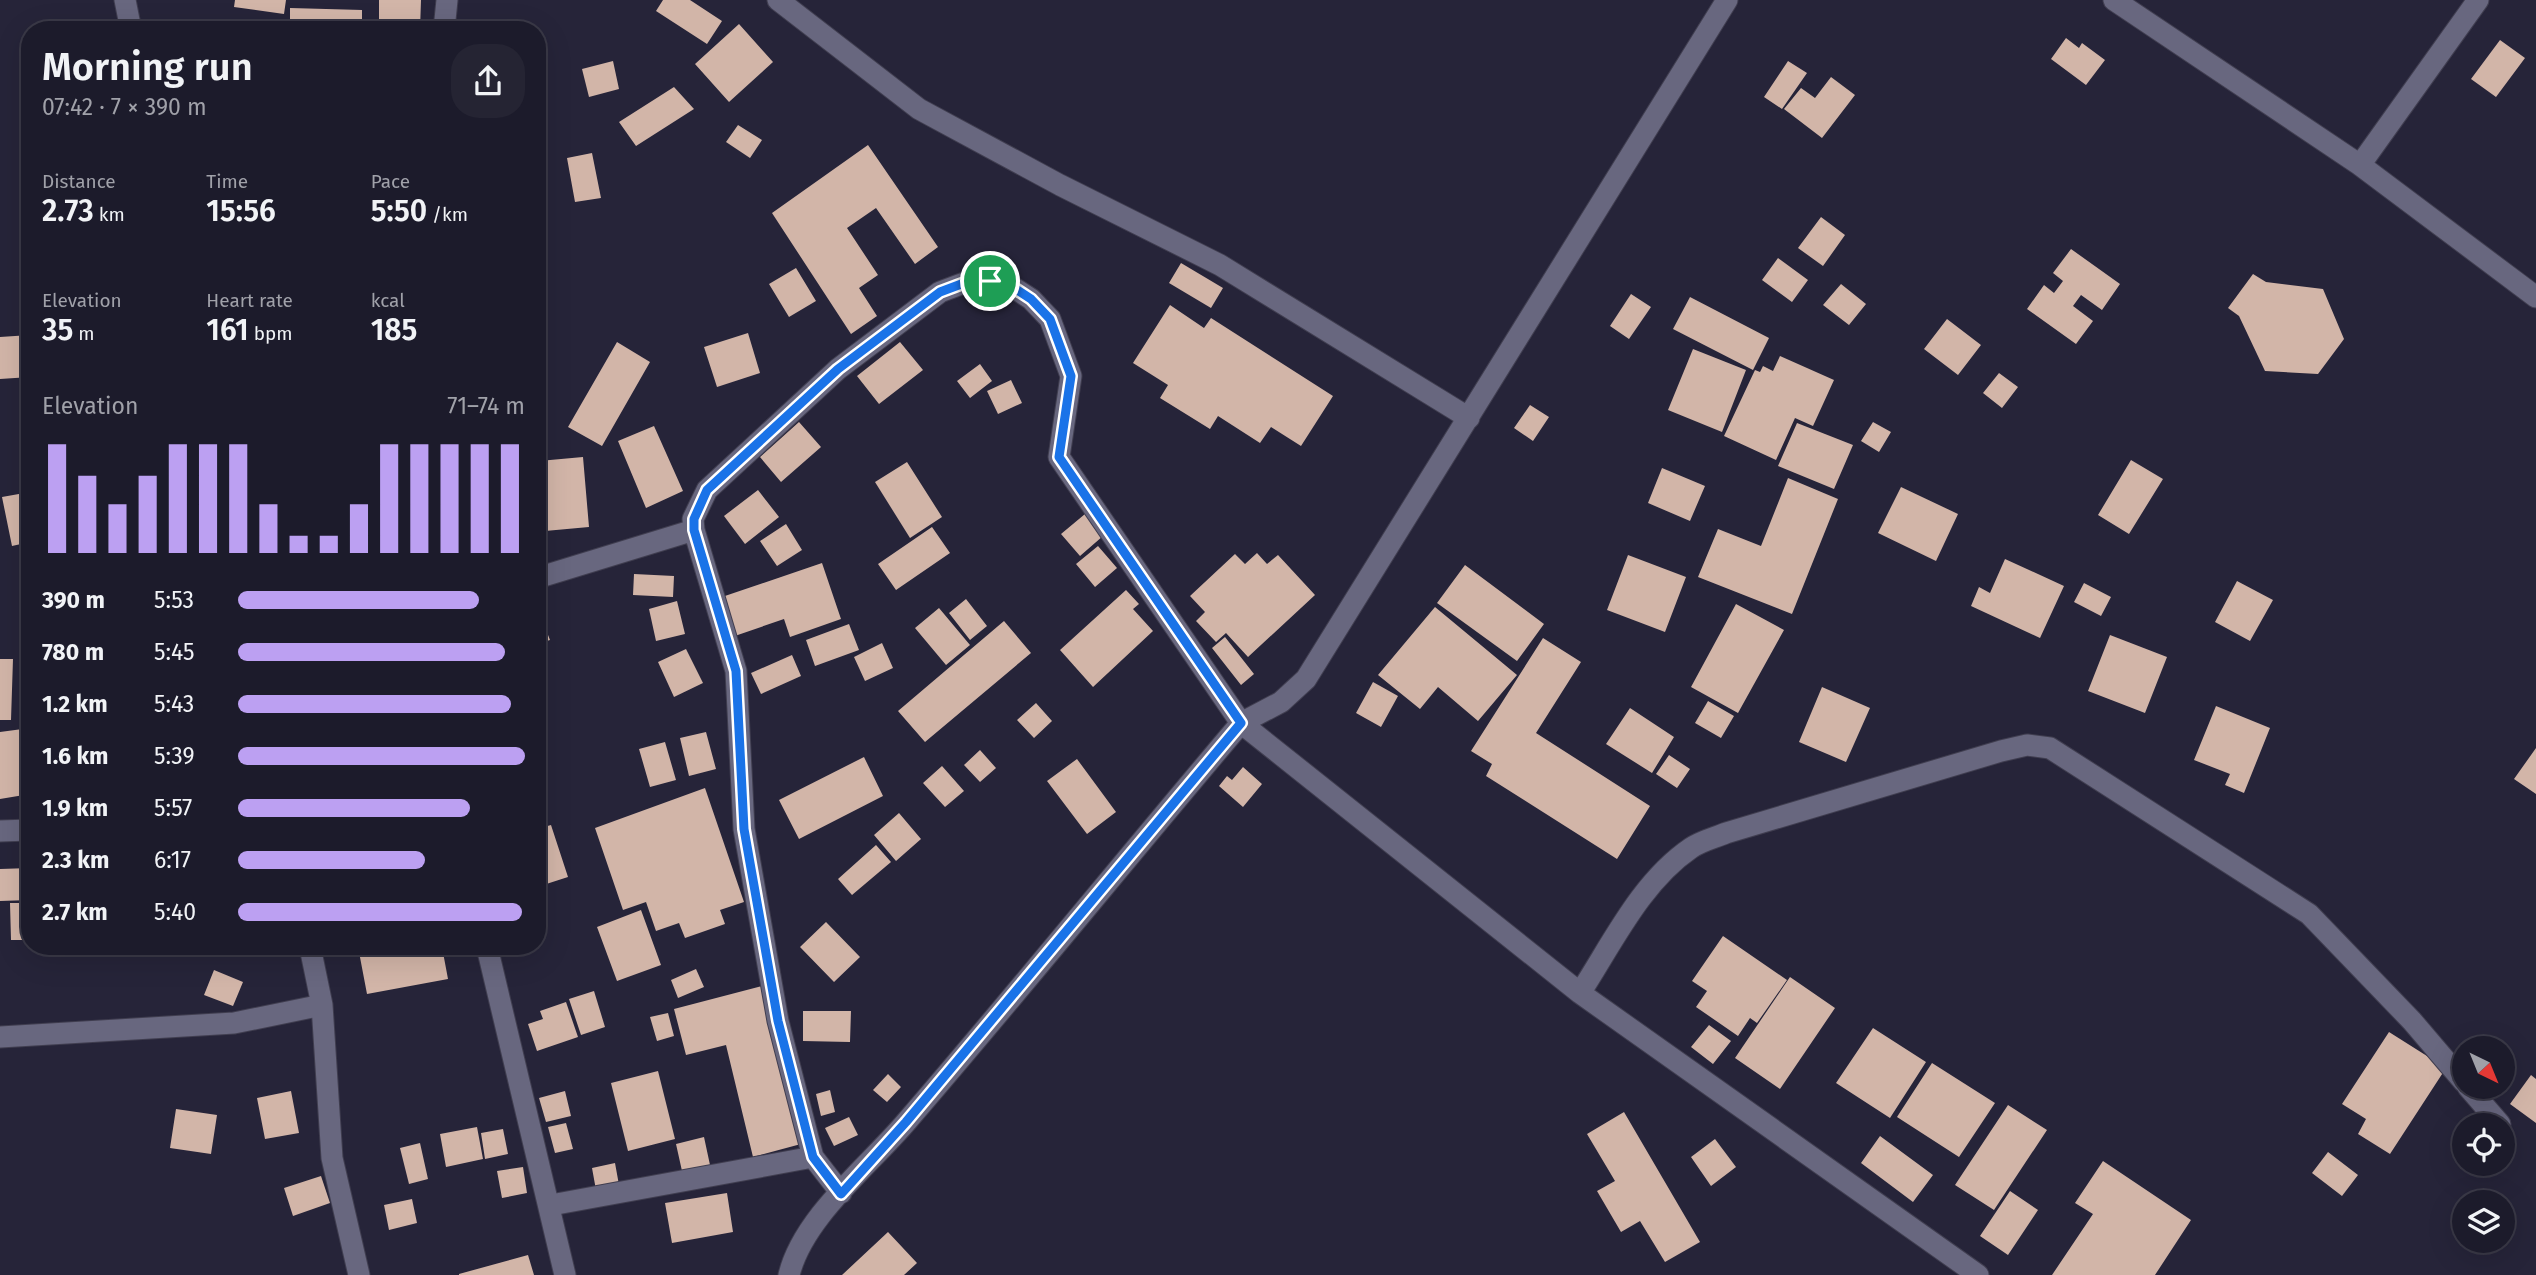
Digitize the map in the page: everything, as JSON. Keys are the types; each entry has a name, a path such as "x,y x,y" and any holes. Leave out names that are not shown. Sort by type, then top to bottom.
{"street":[{"path":"125,0 129,21"},
{"path":"445,21 447,0"},
{"path":"778,0 919,109 1060,185 1220,265 1469,418"},
{"path":"789,1275 793,1259 808,1233 906,1122 1241,723 1281,702 1306,679 1727,0"},
{"path":"2114,0 2360,166 2536,297"},
{"path":"2360,166 2478,0"},
{"path":"841,1194 813,1157 778,1021 744,829 736,671 694,530 694,519 707,490 838,369 940,292 964,283 990,281 1008,284 1031,299 1050,319 1071,376 1059,457 1241,723 1580,993 1978,1275"},
{"path":"546,575 694,530"},
{"path":"1580,993 1645,894 1671,863 1693,846 1726,833 2001,751 2027,746 2050,748 2309,914 2412,1021 2452,1068"},
{"path":"0,831 21,830"},
{"path":"312,955 322,1005 332,1158 359,1275"},
{"path":"489,955 499,1009 551,1205 565,1275"},
{"path":"0,1037 234,1023 322,1005"},
{"path":"2478,1099 2490,1113"},
{"path":"551,1205 813,1157"}],"building":[{"path":"235,0 286,0 284,14 234,7"},
{"path":"379,0 421,0 420,21 379,21"},
{"path":"663,0 690,0 722,21 707,44 656,11"},
{"path":"290,8 362,10 362,21 290,21"},
{"path":"739,24 773,62 729,102 695,64"},
{"path":"2066,38 2079,48 2082,43 2105,60 2086,85 2051,59"},
{"path":"2500,40 2525,58 2496,97 2471,79"},
{"path":"613,61 619,89 589,97 582,69"},
{"path":"1788,61 1807,73 1782,109 1764,97"},
{"path":"1831,77 1855,95 1822,138 1784,109 1801,88 1815,98"},
{"path":"674,87 694,109 636,146 619,122"},
{"path":"738,125 762,140 750,158 726,142"},
{"path":"868,145 938,247 915,264 876,208 847,228 878,275 859,288 877,316 851,334 772,213"},
{"path":"592,153 601,198 575,202 567,158"},
{"path":"1821,217 1845,235 1823,266 1798,248"},
{"path":"2071,249 2120,284 2102,310 2081,295 2073,306 2093,321 2076,344 2027,309 2044,285 2054,293 2063,281 2053,273"},
{"path":"1778,258 1808,280 1792,302 1762,280"},
{"path":"1181,263 1223,288 1211,308 1169,283"},
{"path":"796,268 816,301 789,317 769,284"},
{"path":"2253,274 2266,282 2323,289 2344,339 2318,374 2265,371 2239,316 2228,308"},
{"path":"1841,284 1866,304 1849,325 1823,305"},
{"path":"1631,294 1651,307 1629,339 1610,326"},
{"path":"1690,297 1769,338 1753,370 1673,329"},
{"path":"1170,305 1204,328 1211,318 1333,396 1301,446 1271,427 1260,443 1218,416 1210,429 1160,398 1168,385 1133,363"},
{"path":"1947,319 1981,345 1958,375 1924,349"},
{"path":"748,333 760,373 717,387 704,347"},
{"path":"21,336 21,378 0,379 0,337"},
{"path":"617,342 650,362 602,446 568,427"},
{"path":"900,342 923,370 879,404 857,376"},
{"path":"1693,349 1746,370 1722,432 1668,410"},
{"path":"1780,356 1834,380 1813,426 1795,418 1776,460 1724,436 1755,370 1760,372 1763,366 1773,371"},
{"path":"980,364 992,381 970,398 957,381"},
{"path":"1999,373 2018,387 2002,408 1983,393"},
{"path":"1011,380 1022,403 998,414 987,391"},
{"path":"1530,405 1549,417 1533,441 1514,428"},
{"path":"799,422 821,447 781,482 760,457"},
{"path":"1873,422 1891,432 1879,452 1861,441"},
{"path":"1797,423 1853,445 1834,489 1778,466"},
{"path":"654,426 683,491 646,508 618,441"},
{"path":"583,457 589,527 546,531 546,460"},
{"path":"2131,460 2163,479 2129,534 2098,515"},
{"path":"907,462 942,517 910,538 875,482"},
{"path":"1662,468 1705,486 1690,521 1648,503"},
{"path":"1788,478 1838,499 1792,614 1698,577 1718,529 1761,546"},
{"path":"1901,487 1958,514 1936,561 1878,533"},
{"path":"758,490 779,517 745,544 724,516"},
{"path":"21,494 21,544 12,546 2,497"},
{"path":"1085,514 1103,536 1080,556 1061,534"},
{"path":"786,524 802,550 777,566 760,541"},
{"path":"932,527 950,553 896,590 878,564"},
{"path":"1098,546 1117,568 1095,587 1076,564"},
{"path":"1257,553 1267,564 1278,555 1315,595 1248,657 1226,633 1216,642 1196,621 1205,612 1190,596 1235,554 1245,564"},
{"path":"1628,555 1686,577 1665,632 1607,610"},
{"path":"2005,559 2064,586 2040,638 1971,606 1979,587 1990,593"},
{"path":"822,563 841,619 790,637 784,619 729,638 716,599"},
{"path":"1465,565 1544,624 1517,661 1437,603"},
{"path":"634,574 674,576 673,597 633,595"},
{"path":"2237,581 2273,600 2250,641 2215,622"},
{"path":"2084,583 2111,597 2101,616 2074,602"},
{"path":"1126,590 1139,604 1133,609 1153,631 1093,687 1060,650"},
{"path":"966,599 987,626 970,640 949,613"},
{"path":"677,601 685,634 656,641 649,609"},
{"path":"1736,604 1784,630 1738,713 1691,687"},
{"path":"1435,607 1517,675 1478,721 1438,687 1420,709 1378,675"},
{"path":"939,608 970,645 946,665 915,628"},
{"path":"1004,621 1031,653 925,742 898,711"},
{"path":"849,624 859,650 815,666 806,640"},
{"path":"2110,635 2167,657 2145,713 2088,691"},
{"path":"1225,637 1254,674 1241,685 1212,648"},
{"path":"1543,638 1581,662 1536,733 1650,806 1617,859 1486,776 1492,764 1471,751"},
{"path":"882,643 893,668 865,681 854,657"},
{"path":"686,649 703,683 674,697 658,662"},
{"path":"792,655 801,676 761,694 751,673"},
{"path":"0,659 13,659 11,720 0,720"},
{"path":"1373,682 1398,696 1381,727 1356,713"},
{"path":"1822,687 1870,708 1846,762 1799,742"},
{"path":"1708,701 1734,716 1721,738 1695,723"},
{"path":"1036,703 1052,721 1034,738 1017,720"},
{"path":"2216,706 2270,728 2244,793 2225,785 2230,774 2194,760"},
{"path":"1630,708 1674,737 1652,773 1606,744"},
{"path":"21,729 21,796 0,799 0,732"},
{"path":"706,732 716,769 689,776 680,738"},
{"path":"665,742 676,780 650,787 639,749"},
{"path":"2536,748 2536,794 2514,779"},
{"path":"980,750 996,768 980,782 964,765"},
{"path":"1669,755 1690,769 1677,788 1656,774"},
{"path":"864,757 883,796 799,839 779,800"},
{"path":"1077,759 1116,812 1087,834 1047,781"},
{"path":"942,766 964,791 945,807 923,783"},
{"path":"1243,767 1262,784 1243,807 1219,786 1227,776 1232,780"},
{"path":"705,788 744,902 720,910 725,924 685,938 679,923 656,931 646,902 623,910 595,828"},
{"path":"899,813 921,839 896,861 874,835"},
{"path":"551,825 568,877 546,884 546,826"},
{"path":"876,845 891,862 852,895 838,879"},
{"path":"21,868 21,900 0,901 0,869"},
{"path":"10,903 21,903 21,940 11,940"},
{"path":"641,910 661,965 617,981 597,927"},
{"path":"826,922 860,957 834,982 800,947"},
{"path":"1723,936 1787,980 1757,1023 1750,1018 1738,1036 1696,1007 1707,991 1692,981"},
{"path":"360,955 444,955 448,979 367,994"},
{"path":"696,969 704,987 678,998 671,980"},
{"path":"214,970 243,982 233,1006 204,995"},
{"path":"1790,977 1835,1008 1780,1089 1735,1058"},
{"path":"762,986 801,1144 753,1157 726,1045 686,1055 674,1009"},
{"path":"594,991 605,1027 581,1035 569,999"},
{"path":"566,1002 578,1037 537,1051 528,1024 543,1019 540,1011"},
{"path":"803,1011 851,1011 850,1042 803,1041"},
{"path":"668,1013 674,1036 657,1041 650,1017"},
{"path":"1709,1025 1731,1041 1713,1064 1691,1047"},
{"path":"1873,1028 1926,1062 1890,1118 1836,1083"},
{"path":"2389,1032 2446,1068 2390,1154 2358,1134 2366,1119 2342,1104"},
{"path":"1932,1063 1995,1103 1959,1157 1897,1117"},
{"path":"658,1071 675,1139 628,1151 611,1083"},
{"path":"888,1074 901,1087 887,1102 873,1090"},
{"path":"2531,1075 2536,1079 2536,1123 2510,1104"},
{"path":"830,1090 835,1112 821,1116 816,1094"},
{"path":"291,1091 299,1133 265,1139 257,1098"},
{"path":"565,1091 571,1116 546,1122 539,1098"},
{"path":"2008,1105 2047,1130 1994,1210 1955,1185"},
{"path":"176,1109 217,1115 211,1154 170,1148"},
{"path":"1624,1112 1700,1242 1665,1262 1640,1221 1621,1232 1597,1191 1615,1181 1587,1134"},
{"path":"849,1117 858,1135 834,1146 825,1128"},
{"path":"566,1123 573,1149 555,1153 548,1127"},
{"path":"477,1127 483,1159 446,1167 440,1134"},
{"path":"503,1129 508,1154 485,1159 481,1133"},
{"path":"1880,1136 1933,1175 1913,1202 1861,1163"},
{"path":"704,1137 710,1165 682,1171 676,1144"},
{"path":"1715,1139 1736,1167 1711,1186 1691,1157"},
{"path":"420,1143 428,1179 409,1184 400,1148"},
{"path":"2328,1152 2358,1175 2342,1196 2312,1173"},
{"path":"2103,1161 2191,1220 2155,1275 2052,1275 2093,1214 2075,1203"},
{"path":"615,1163 619,1185 596,1190 592,1168"},
{"path":"523,1167 527,1193 502,1198 497,1171"},
{"path":"321,1176 330,1203 293,1216 284,1188"},
{"path":"2010,1191 2038,1210 2008,1255 1980,1236"},
{"path":"727,1193 733,1232 672,1243 665,1203"},
{"path":"412,1199 417,1223 389,1230 384,1205"},
{"path":"888,1232 917,1263 904,1275 842,1275"},
{"path":"528,1255 534,1275 459,1275 459,1274"}],"route":[{"path":"990,281 1008,284 1031,299 1050,319 1071,376 1059,457 1241,723 906,1122 841,1194 813,1157 778,1021 744,829 736,671 694,530 694,519 707,490 838,369 940,292 964,283 990,281"}]}
